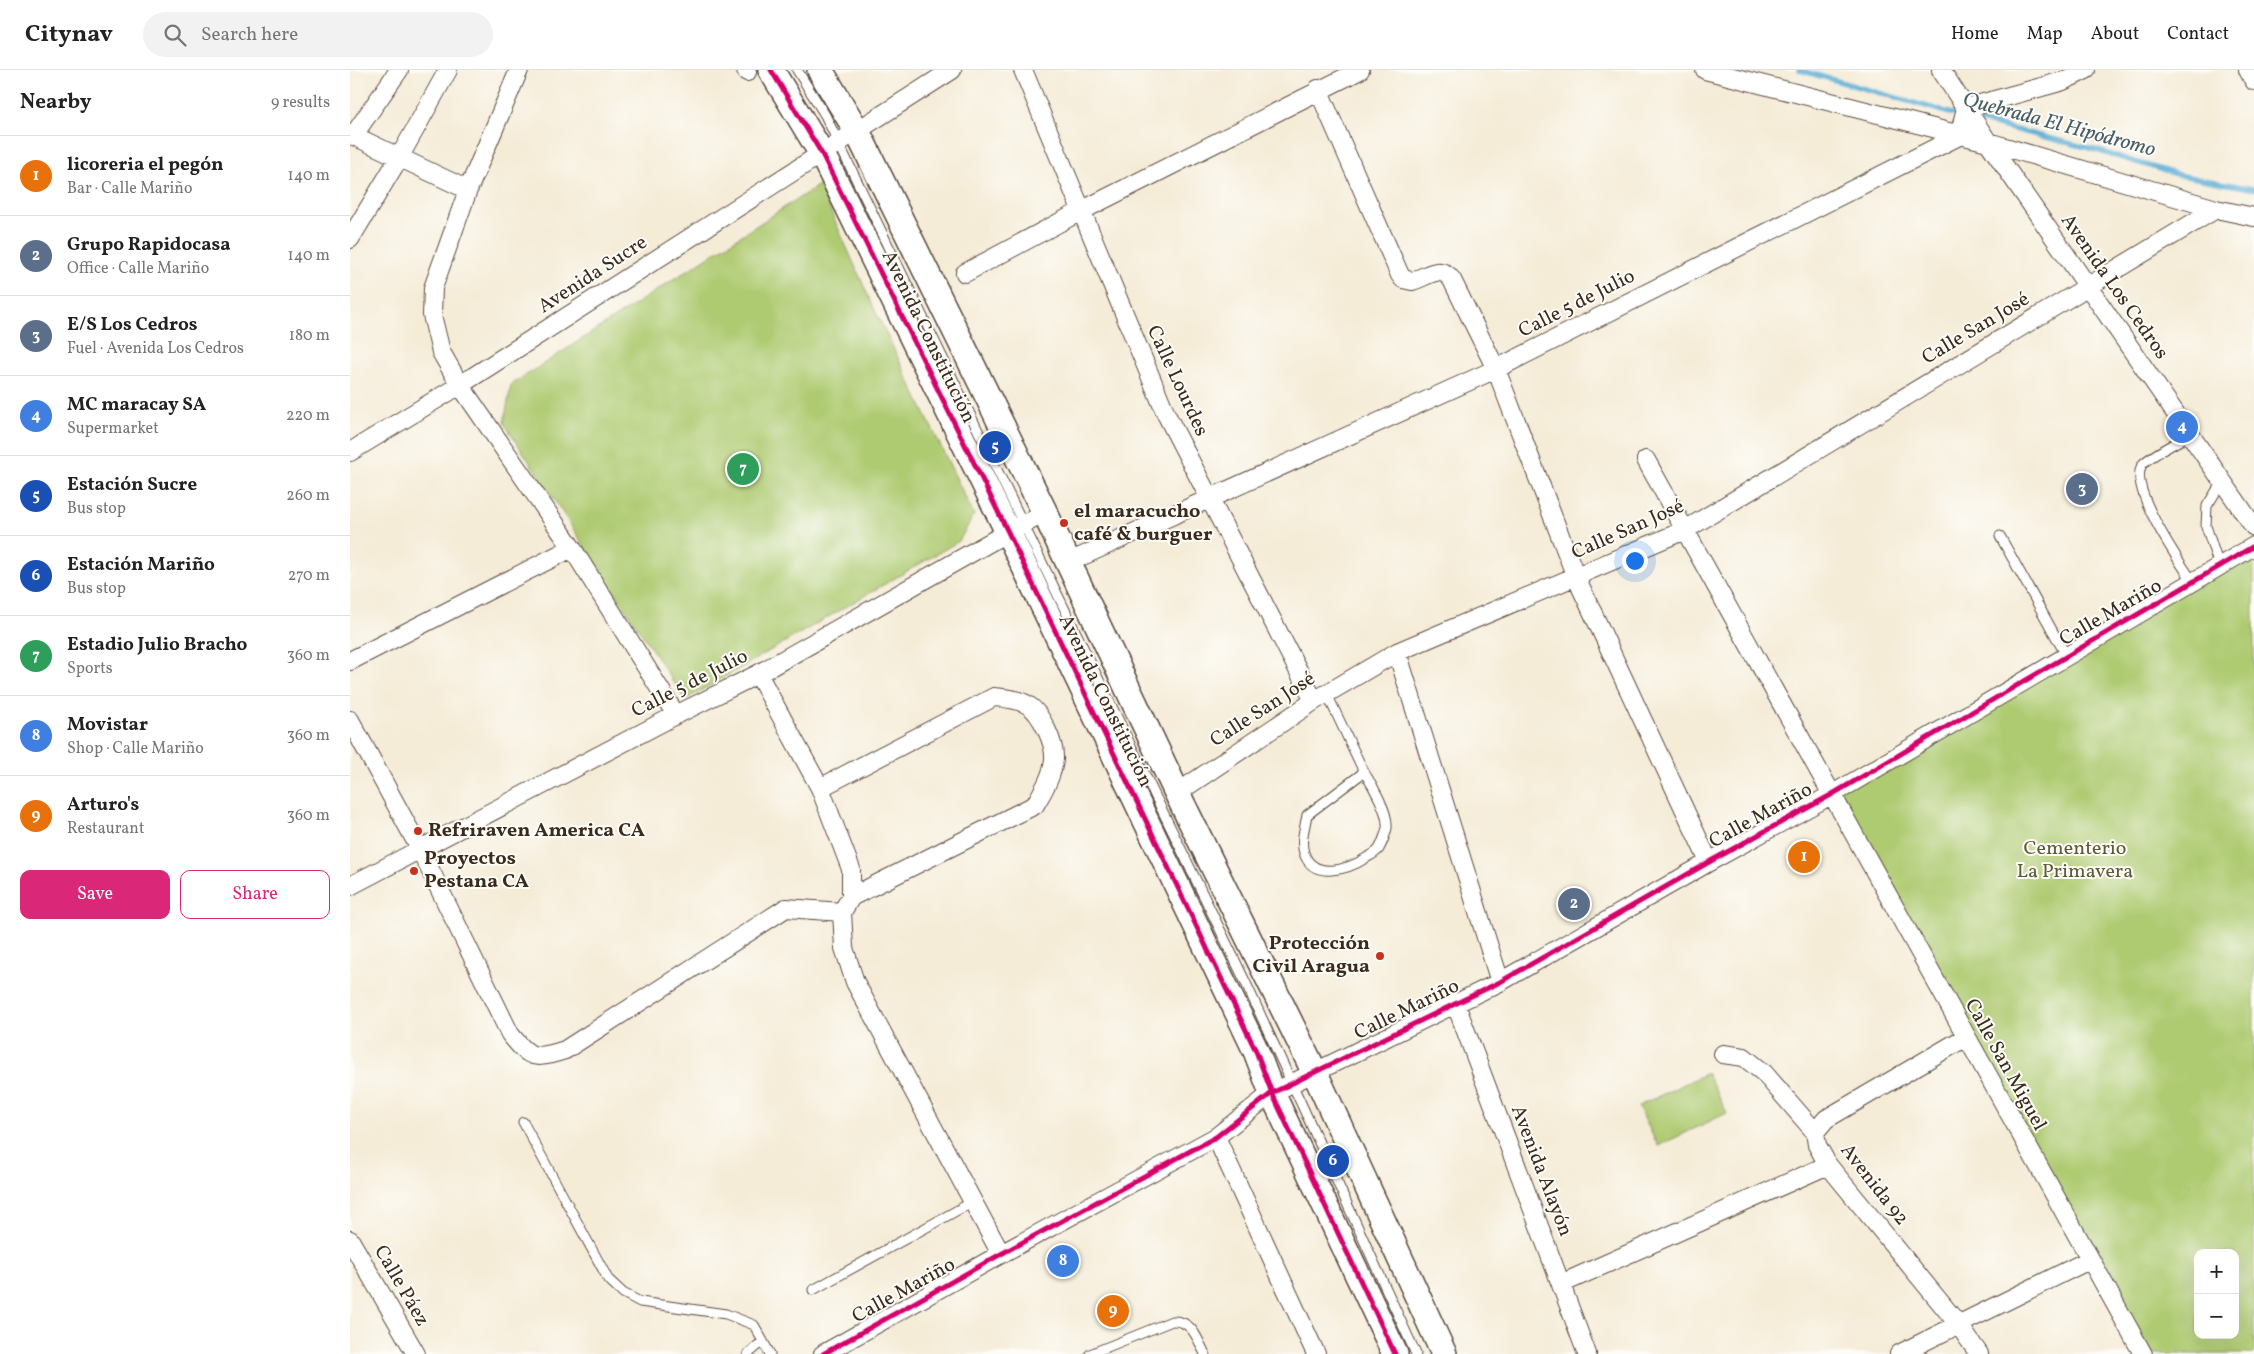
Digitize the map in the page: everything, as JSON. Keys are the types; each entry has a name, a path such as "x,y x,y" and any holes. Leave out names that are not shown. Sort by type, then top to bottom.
{"street":[{"path":"400,70 352,135 468,190"},
{"path":"350,239 399,158 448,70"},
{"path":"519,70 468,190 433,288 432,315 441,352 460,385 572,548 676,715"},
{"name":"Avenida Constitución","path":"820,70 839,143 1256,1051 1282,1089 1395,1354"},
{"name":"Avenida Sucre","path":"350,452 460,385 952,70"},
{"name":"Calle Lourdes","path":"1023,70 1166,414 1320,697"},
{"path":"965,273 1318,89 1360,70"},
{"path":"1706,70 1959,136 1985,137 2216,209 2254,216"},
{"name":"Avenida Los Cedros","path":"1941,70 1985,137 2254,527"},
{"path":"1959,136 1966,109 2063,81 2086,70"},
{"path":"2248,70 2254,81"},
{"name":"Avenida Constitución","path":"755,71 839,143 1045,513 1176,793 1315,1073 1444,1354"},
{"path":"1318,89 1400,275 1403,279 1412,281 1437,271 1449,276 1496,368 1576,577 1709,862"},
{"name":"Calle 5 de Julio","path":"1067,563 1496,368 1959,136"},
{"name":"Calle San José","path":"1176,793 1320,697 1397,652 1684,530 2216,209"},
{"name":"Calle San Miguel","path":"1646,460 2089,1260 2143,1354"},
{"name":"Calle 5 de Julio","path":"350,886 758,674 1015,528 1045,513"},
{"name":"Calle Mariño","path":"823,1354 1001,1254 1216,1137 1282,1089 1455,1002 1500,982 1709,862 1831,795 2254,546"},
{"path":"350,661 572,548"},
{"path":"1397,652 1500,982"},
{"path":"758,674 820,788 851,869 844,948 855,982 1001,1254"},
{"path":"350,720 420,849 510,1034 523,1051 542,1058 565,1050 786,908 847,905 1035,805 1046,786 1054,758 1047,728 1029,705 1008,698 994,697 820,788"},
{"name":"Avenida Alayón","path":"1455,1002 1587,1354"},
{"name":"Avenida 92","path":"1966,1037 1826,1119 1815,1132 1818,1145 1828,1165 1958,1324 1979,1354"},
{"path":"1723,1054 1744,1057 1764,1073 1815,1132"},
{"path":"1216,1137 1316,1354"},
{"path":"1561,1284 1828,1165"},
{"name":"Calle Páez","path":"350,1240 354,1258 416,1354"},
{"path":"1899,1354 2089,1260"}],"lane":[{"path":"797,70 825,115 839,143"},
{"path":"2191,434 2142,463 2138,474 2150,512 2193,582"},
{"path":"2219,566 2206,526 2207,506 2222,482"},
{"path":"2000,536 2067,657"},
{"path":"1320,697 1378,793 1388,826 1378,850 1361,862 1338,871 1319,870 1310,864 1304,854 1303,837 1307,815 1364,772"},
{"path":"1282,1089 1416,1354"},
{"path":"522,1122 608,1279 623,1294 640,1302 726,1314 754,1325 770,1354"},
{"path":"813,1290 974,1201"},
{"path":"1090,1354 1172,1321 1182,1320 1191,1327 1206,1354"},
{"path":"748,1354 763,1342"}],"green space":[{"path":"819,185 870,300 974,515 959,541 685,700 504,423 511,385"},
{"name":"Cementerio La Primavera","path":"2254,546 2254,1354 2145,1354 1831,795"},
{"path":"1707,1073 1727,1113 1658,1146 1638,1106"}],"waterway":[{"name":"Quebrada El Hipódromo","path":"1799,70 1960,116"},
{"name":"Quebrada El Hipódromo","path":"1980,121 2089,148 2179,175 2254,189"}],"cycle path":[{"path":"771,70 822,154 1008,532 1256,1051 1272,1093 1395,1354"},
{"path":"823,1354 1001,1254 1216,1137 1272,1093 1500,982 1709,862 1831,795 2254,546"}],"place":[{"name":"MC maracay SA","path":"2182,427"},
{"name":"Estación Sucre","path":"995,447"},
{"name":"Estadio Julio Bracho","path":"743,469"},
{"name":"E/S Los Cedros","path":"2082,489"},
{"name":"el maracucho café & burguer","path":"1064,523"},
{"name":"Refriraven America CA","path":"418,831"},
{"name":"licoreria el pegón","path":"1804,857"},
{"name":"Proyectos Pestana CA","path":"414,871"},
{"name":"Grupo Rapidocasa","path":"1574,904"},
{"name":"Protección Civil Aragua","path":"1380,956"},
{"name":"Estación Mariño","path":"1333,1161"},
{"name":"Movistar","path":"1063,1261"},
{"name":"Arturo's","path":"1113,1311"}]}
